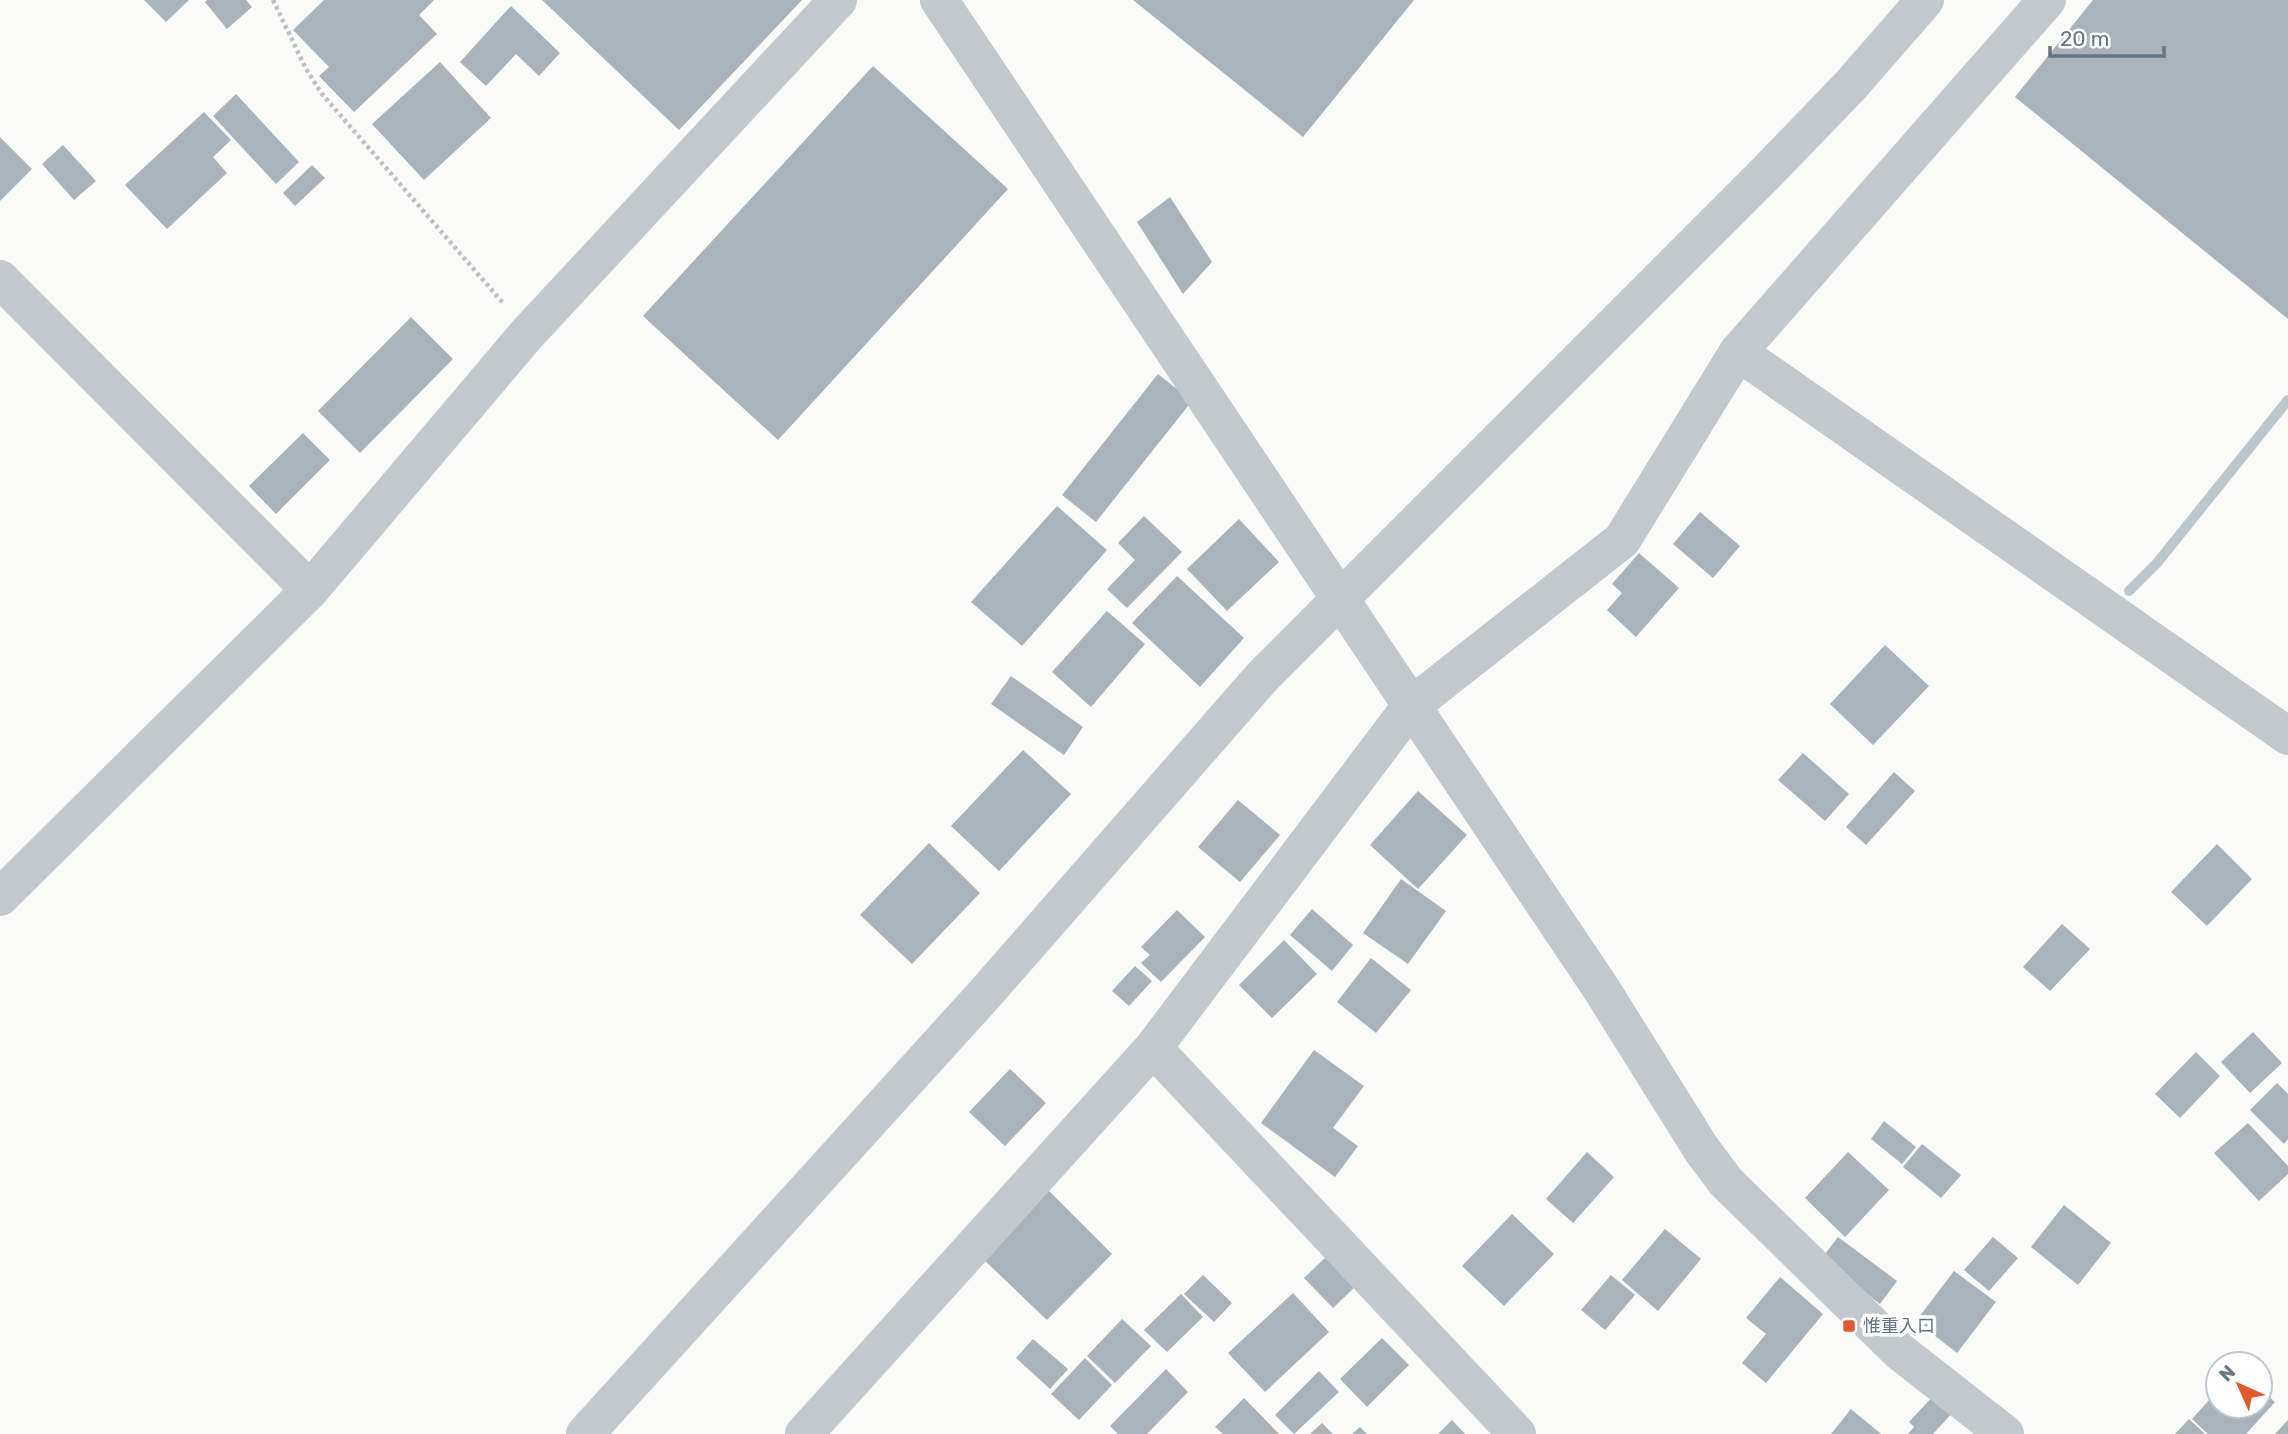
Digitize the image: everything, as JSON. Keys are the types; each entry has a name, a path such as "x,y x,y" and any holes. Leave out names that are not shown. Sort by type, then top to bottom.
{"street":[{"path":"0,897 310,590 527,334 838,0"},
{"path":"939,0 1726,1182 1899,1350 2005,1434"},
{"path":"584,1434 983,996 1263,676 1766,173 1850,86 1925,0"},
{"path":"804,1434 1153,1048 1411,706 1622,540 1738,352 2047,0"},
{"path":"0,279 310,590"},
{"path":"1738,352 2288,736"},
{"path":"1153,1048 1517,1434"}],"path":[{"path":"272,0 322,94 482,276 527,334"}],"building":[{"path":"144,0 189,0 166,22"},
{"path":"246,0 252,7 227,29 205,2"},
{"path":"324,0 434,0 419,15 437,34 354,112 319,76 329,67 293,30"},
{"path":"542,0 802,0 679,130"},
{"path":"1133,0 1414,0 1303,137"},
{"path":"2093,0 2288,0 2288,319 2015,97"},
{"path":"511,6 560,53 539,76 516,54 486,86 460,62"},
{"path":"440,62 491,118 424,180 372,124"},
{"path":"873,66 1008,189 778,440 643,316"},
{"path":"236,94 299,162 276,184 213,116"},
{"path":"204,112 231,140 213,157 227,173 167,229 125,185"},
{"path":"0,137 32,169 0,201"},
{"path":"63,145 96,181 74,200 42,164"},
{"path":"312,165 325,178 295,206 283,193"},
{"path":"1170,197 1212,262 1183,294 1137,222"},
{"path":"411,317 453,359 360,453 318,411"},
{"path":"1158,374 1192,401 1096,522 1062,495"},
{"path":"303,433 330,460 276,514 249,486"},
{"path":"1057,506 1107,550 1022,646 971,602"},
{"path":"1700,512 1740,546 1713,578 1673,544"},
{"path":"1144,516 1182,552 1127,608 1107,589 1135,560 1118,543"},
{"path":"1239,519 1279,562 1227,611 1187,569"},
{"path":"1639,553 1679,588 1636,637 1607,610 1622,593 1612,584"},
{"path":"1177,576 1244,638 1200,687 1132,623"},
{"path":"1107,611 1145,644 1091,707 1052,672"},
{"path":"1885,645 1929,686 1873,745 1830,704"},
{"path":"1011,676 1083,727 1064,755 991,704"},
{"path":"1023,750 1071,794 999,871 951,826"},
{"path":"1803,753 1849,794 1825,821 1778,780"},
{"path":"1894,772 1915,791 1866,845 1846,827"},
{"path":"1418,791 1467,835 1418,889 1370,845"},
{"path":"1238,800 1280,835 1240,882 1198,847"},
{"path":"929,843 980,893 912,964 860,915"},
{"path":"2217,844 2252,879 2207,926 2171,892"},
{"path":"1401,879 1446,911 1408,964 1363,933"},
{"path":"1312,909 1353,945 1332,971 1290,935"},
{"path":"1177,910 1205,937 1161,982 1141,963 1150,955 1141,947"},
{"path":"2062,924 2090,949 2050,991 2023,967"},
{"path":"1284,940 1317,974 1272,1018 1239,985"},
{"path":"1371,958 1411,990 1376,1033 1337,1002"},
{"path":"1135,966 1152,981 1129,1006 1112,991"},
{"path":"2253,1032 2282,1063 2250,1093 2221,1062"},
{"path":"1314,1050 1364,1086 1333,1128 1358,1146 1335,1177 1261,1123"},
{"path":"2196,1052 2220,1076 2180,1118 2155,1094"},
{"path":"1010,1069 1046,1103 1005,1146 969,1112"},
{"path":"2277,1083 2288,1094 2288,1139 2284,1144 2250,1110"},
{"path":"1884,1121 1916,1147 1902,1164 1871,1139"},
{"path":"2248,1123 2288,1166 2288,1174 2259,1201 2214,1153"},
{"path":"1922,1144 1961,1175 1941,1198 1903,1167"},
{"path":"1587,1152 1614,1177 1573,1223 1546,1199"},
{"path":"1848,1152 1889,1190 1845,1237 1805,1198"},
{"path":"1046,1188 1112,1254 1047,1320 980,1256"},
{"path":"2064,1205 2111,1243 2078,1285 2031,1247"},
{"path":"1512,1214 1554,1254 1504,1306 1462,1266"},
{"path":"1665,1229 1701,1259 1658,1311 1622,1280"},
{"path":"1838,1237 1897,1281 1880,1304 1821,1259"},
{"path":"1993,1237 2018,1258 1989,1291 1964,1270"},
{"path":"1326,1257 1355,1287 1333,1308 1304,1278"},
{"path":"1954,1271 1996,1302 1957,1353 1916,1321"},
{"path":"1203,1275 1232,1303 1214,1322 1184,1294"},
{"path":"1611,1275 1635,1295 1605,1330 1581,1310"},
{"path":"1780,1277 1823,1314 1766,1383 1742,1363 1766,1334 1746,1318"},
{"path":"1293,1293 1329,1332 1265,1392 1228,1353"},
{"path":"1181,1294 1203,1317 1167,1352 1144,1330"},
{"path":"1122,1319 1151,1346 1115,1383 1087,1356"},
{"path":"1382,1338 1409,1365 1367,1407 1340,1379"},
{"path":"1033,1339 1068,1369 1050,1389 1016,1358"},
{"path":"1085,1358 1112,1385 1079,1420 1051,1394"},
{"path":"1166,1369 1188,1392 1147,1434 1118,1434 1110,1426"},
{"path":"1319,1371 1339,1392 1294,1434 1275,1415"},
{"path":"1937,1392 1956,1409 1933,1434 1908,1434 1914,1427 1909,1422"},
{"path":"1244,1398 1279,1434 1223,1434 1215,1427"},
{"path":"2204,1406 2204,1420 2259,1420 2246,1434 2208,1434 2192,1419"},
{"path":"1851,1409 1881,1434 1831,1434"},
{"path":"2189,1419 2205,1434 2175,1434"},
{"path":"1452,1420 1465,1434 1438,1434"},
{"path":"2288,1420 2288,1434 2275,1434"},
{"path":"1322,1423 1333,1434 1310,1434"},
{"path":"1360,1427 1367,1434 1352,1434"}],"waterway":[{"path":"2129,591 2157,563 2288,400"}],"place":[{"name":"惟重入口","path":"1849,1326"}]}
